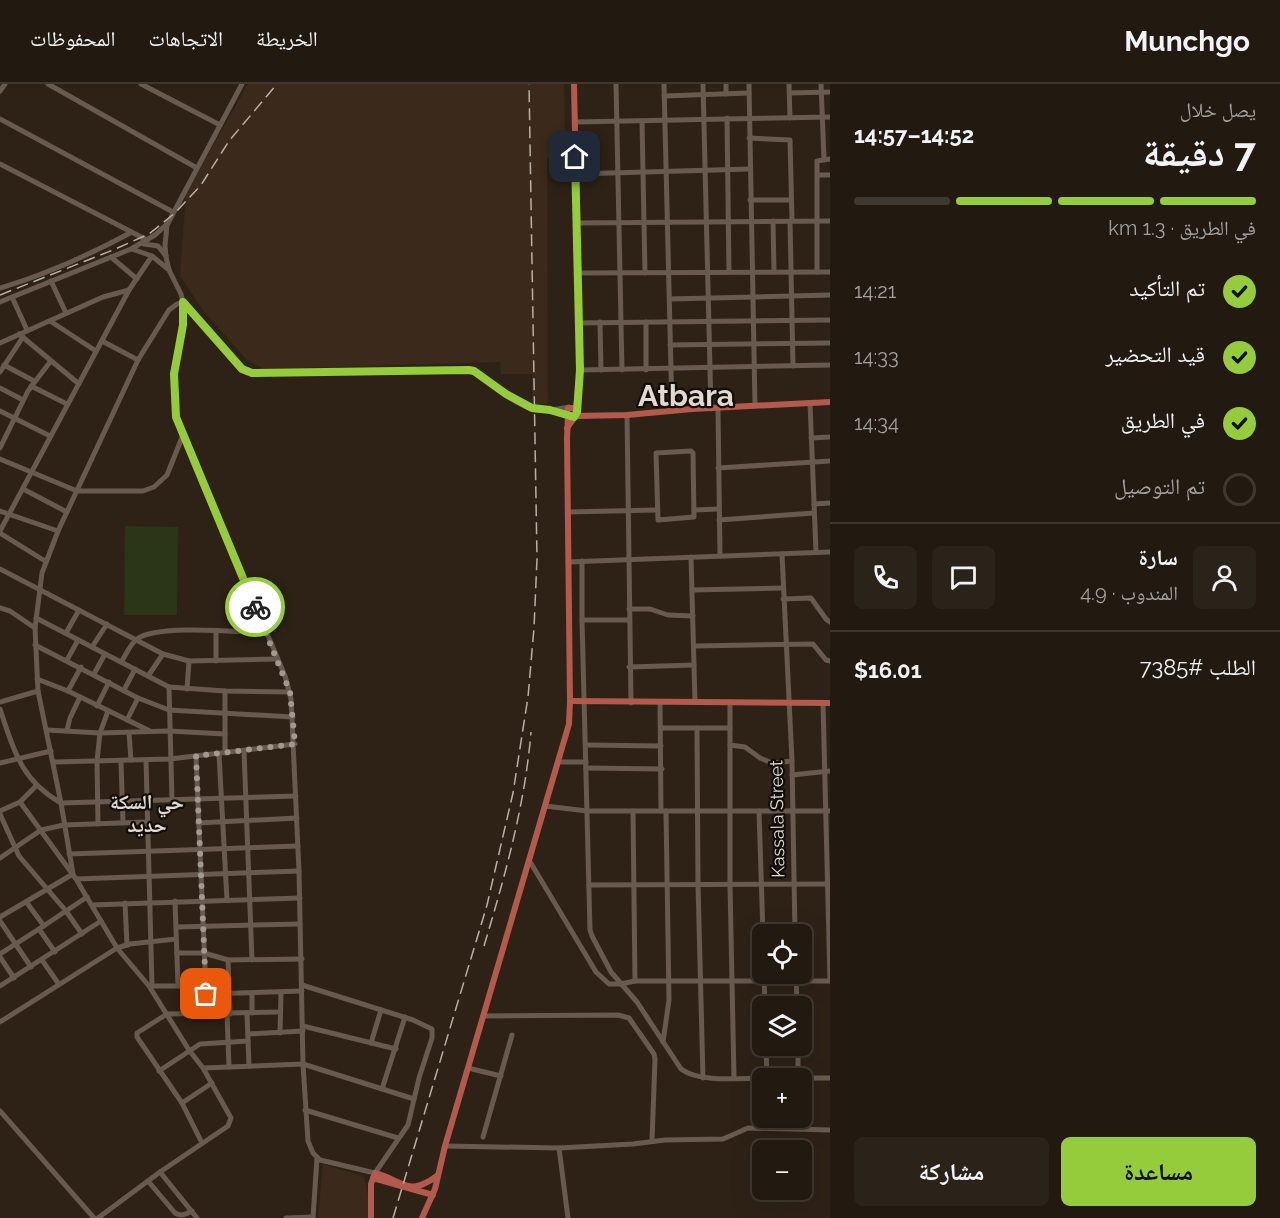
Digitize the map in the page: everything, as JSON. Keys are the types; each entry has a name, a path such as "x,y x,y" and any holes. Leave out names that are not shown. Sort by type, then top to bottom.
{"main road":[{"path":"422,1218 433,1196 445,1146 569,724 567,428 578,390 580,370 574,84"},
{"path":"572,412 627,415 830,402"},
{"path":"570,701 827,703"},
{"path":"374,1176 415,1187 423,1186 437,1176"},
{"path":"374,1176 396,1186 433,1196"},
{"path":"371,1218 371,1185 374,1176"}],"street":[{"path":"0,91 4,84"},
{"path":"48,84 197,168"},
{"path":"141,84 220,125"},
{"path":"242,84 173,212 167,225 165,245 169,270 183,302 183,325 173,387 176,417 290,692 295,744 305,1110 308,1141 317,1158 313,1218 286,1218"},
{"path":"616,84 621,370"},
{"path":"663,84 672,411"},
{"path":"703,84 706,273 710,368 718,468 720,556"},
{"path":"726,84 726,94"},
{"path":"750,84 749,138 755,406"},
{"path":"789,84 790,117"},
{"path":"817,272 818,161 827,159 821,84"},
{"path":"790,93 830,92"},
{"path":"664,96 749,93"},
{"path":"575,122 830,117"},
{"path":"727,118 729,272"},
{"path":"0,119 173,212"},
{"path":"642,121 645,273"},
{"path":"749,138 790,140 793,366"},
{"path":"0,164 147,240"},
{"path":"576,174 750,169"},
{"path":"818,175 830,175"},
{"path":"750,200 791,200"},
{"path":"577,223 830,220"},
{"path":"773,221 774,272"},
{"path":"0,302 131,249 167,225"},
{"path":"0,288 70,262 130,233"},
{"path":"140,244 148,243 158,246 166,257"},
{"path":"131,249 152,256 169,270"},
{"path":"45,561 0,532 129,290 152,256"},
{"path":"111,257 136,279"},
{"path":"578,273 830,272"},
{"path":"51,281 66,313"},
{"path":"0,372 21,336 27,330 103,297 129,290"},
{"path":"670,298 830,295"},
{"path":"12,297 27,330"},
{"path":"74,877 54,762 38,691 35,628 39,589 45,561 57,531 138,360 169,310 183,302"},
{"path":"183,302 242,369 252,373 469,370 532,408 572,412"},
{"path":"579,322 830,320"},
{"path":"50,321 96,351"},
{"path":"600,322 601,370"},
{"path":"646,322 646,370"},
{"path":"0,343 21,336"},
{"path":"21,336 79,384"},
{"path":"102,341 138,360"},
{"path":"670,345 830,343"},
{"path":"0,448 2,436 33,384 50,362"},
{"path":"4,365 67,405"},
{"path":"580,370 830,365"},
{"path":"0,388 23,400"},
{"path":"810,403 816,552"},
{"path":"0,411 50,436"},
{"path":"627,415 631,703"},
{"path":"0,459 77,490 143,491 154,487 167,475 183,435"},
{"path":"811,438 830,436"},
{"path":"691,451 693,453 694,510 692,518 659,520 656,510 656,453 691,451"},
{"path":"718,468 830,461"},
{"path":"23,489 67,512"},
{"path":"814,504 830,503"},
{"path":"694,510 719,509"},
{"path":"568,512 656,510"},
{"path":"0,511 57,531"},
{"path":"719,519 814,513"},
{"path":"568,562 830,552"},
{"name":"Kassala Street","path":"782,554 792,761 795,924"},
{"path":"691,557 695,702"},
{"path":"582,561 591,933 603,959 637,1002 681,1069 690,1075 703,1078 752,1078"},
{"path":"0,569 163,654 189,661 278,659"},
{"path":"692,590 783,588"},
{"path":"783,599 811,598 826,620 830,622"},
{"path":"0,608 10,611 35,628"},
{"path":"629,609 650,609 668,615 693,616"},
{"path":"66,633 79,610"},
{"path":"36,618 169,687 225,692 290,692"},
{"path":"582,620 629,620"},
{"path":"92,647 107,624"},
{"path":"121,662 135,640 161,632 266,633"},
{"path":"216,632 216,661"},
{"path":"68,660 78,640"},
{"path":"694,646 813,644 826,660 830,661"},
{"path":"35,645 138,698 169,710 293,717"},
{"path":"94,674 105,654"},
{"path":"148,676 163,654"},
{"path":"187,689 189,661"},
{"path":"629,667 694,665"},
{"path":"68,691 81,667"},
{"path":"124,690 135,669"},
{"path":"37,679 68,691 151,732"},
{"path":"97,706 109,682"},
{"path":"169,687 172,800"},
{"path":"0,702 38,691"},
{"path":"225,692 222,822 227,900"},
{"path":"66,730 80,697"},
{"path":"127,720 138,698"},
{"path":"660,702 668,981 668,1017 663,1042"},
{"path":"730,702 730,885 734,1078"},
{"path":"812,981 830,981 827,703"},
{"path":"0,709 16,758 36,786 61,803 296,796"},
{"path":"98,824 97,761 100,734 108,711"},
{"path":"661,728 730,728"},
{"path":"697,728 703,1078"},
{"path":"47,730 100,734 170,731 225,734"},
{"path":"129,733 131,760"},
{"path":"54,762 170,759 295,744"},
{"path":"586,745 661,746"},
{"path":"730,745 745,747 760,758 772,763 792,761"},
{"path":"0,763 51,751"},
{"path":"244,751 252,960"},
{"path":"196,756 207,1015"},
{"path":"146,760 151,986"},
{"path":"121,761 123,823"},
{"path":"559,762 662,769"},
{"path":"792,775 827,772"},
{"path":"36,786 20,802 0,813 14,848 82,934"},
{"path":"0,1111 96,1218 228,1126 231,1121 212,1083 189,1050 151,986 117,948 74,877 20,802"},
{"path":"545,806 587,811 828,811"},
{"path":"633,811 635,981"},
{"path":"759,811 763,924"},
{"path":"198,823 297,818"},
{"path":"0,858 40,830 64,825 147,822"},
{"path":"69,854 298,846"},
{"path":"529,860 596,972 609,984 635,981 752,981"},
{"path":"31,967 0,919 47,890 74,877 299,871"},
{"path":"589,885 829,884"},
{"path":"14,978 0,956 87,897"},
{"path":"92,905 300,898"},
{"path":"175,902 178,986"},
{"path":"27,903 55,952"},
{"path":"125,903 127,945"},
{"path":"0,986 101,921"},
{"path":"176,927 300,924"},
{"path":"0,1022 58,983 117,948 176,939"},
{"path":"177,953 204,953 228,960 302,959"},
{"path":"42,960 58,983"},
{"path":"228,960 229,1067"},
{"path":"151,986 205,986"},
{"path":"206,994 281,992 302,988 405,1017 426,1025 433,1033 408,1125 374,1176 317,1158"},
{"path":"280,1033 281,992"},
{"path":"249,1066 248,1034 252,993"},
{"path":"371,1043 381,1010"},
{"path":"201,1143 182,1103 137,1035 139,1031 167,1014 280,1012"},
{"path":"483,1016 618,1015 629,1018 654,1054 655,1059 652,1141"},
{"path":"382,1089 405,1017"},
{"path":"248,1034 280,1033 303,1029 396,1049"},
{"path":"483,1137 512,1035"},
{"path":"159,1071 205,1042 248,1041"},
{"path":"203,1068 303,1064 414,1099"},
{"path":"468,1068 501,1076"},
{"path":"812,1078 830,1078"},
{"path":"182,1103 212,1083"},
{"path":"305,1110 398,1138"},
{"path":"445,1146 559,1148 678,1139 723,1139 748,1128 830,1130"},
{"path":"559,1148 567,1218"},
{"path":"160,1172 197,1218"},
{"path":"148,1180 179,1216 192,1211"}],"shaded area":[{"path":"248,84 564,84 565,147 551,147 551,158 547,158 548,404 533,404 532,374 501,374 500,362 264,369 246,359 203,310 180,276 186,194"},
{"path":"323,1164 364,1177 369,1199 369,1218 318,1218"}],"green space":[{"path":"125,526 178,527 177,615 124,615"}],"railway":[{"path":"0,295 149,234 175,213 201,185 229,141 277,84"},
{"path":"393,1218 487,905 513,793 528,697 537,559 529,84"},
{"path":"484,946 507,867 519,813 531,732"}],"way so far":[{"path":"206,994 196,756 295,744 290,692 255,607"}],"district":[{"name":"Atbara","path":"686,395"},
{"name":"حي السكة حديد","path":"147,814"}],"route":[{"path":"255,607 176,417 173,387 183,325 183,302 242,369 252,373 469,370 535,410 550,410 574,417 577,412 580,370 575,157"}]}
